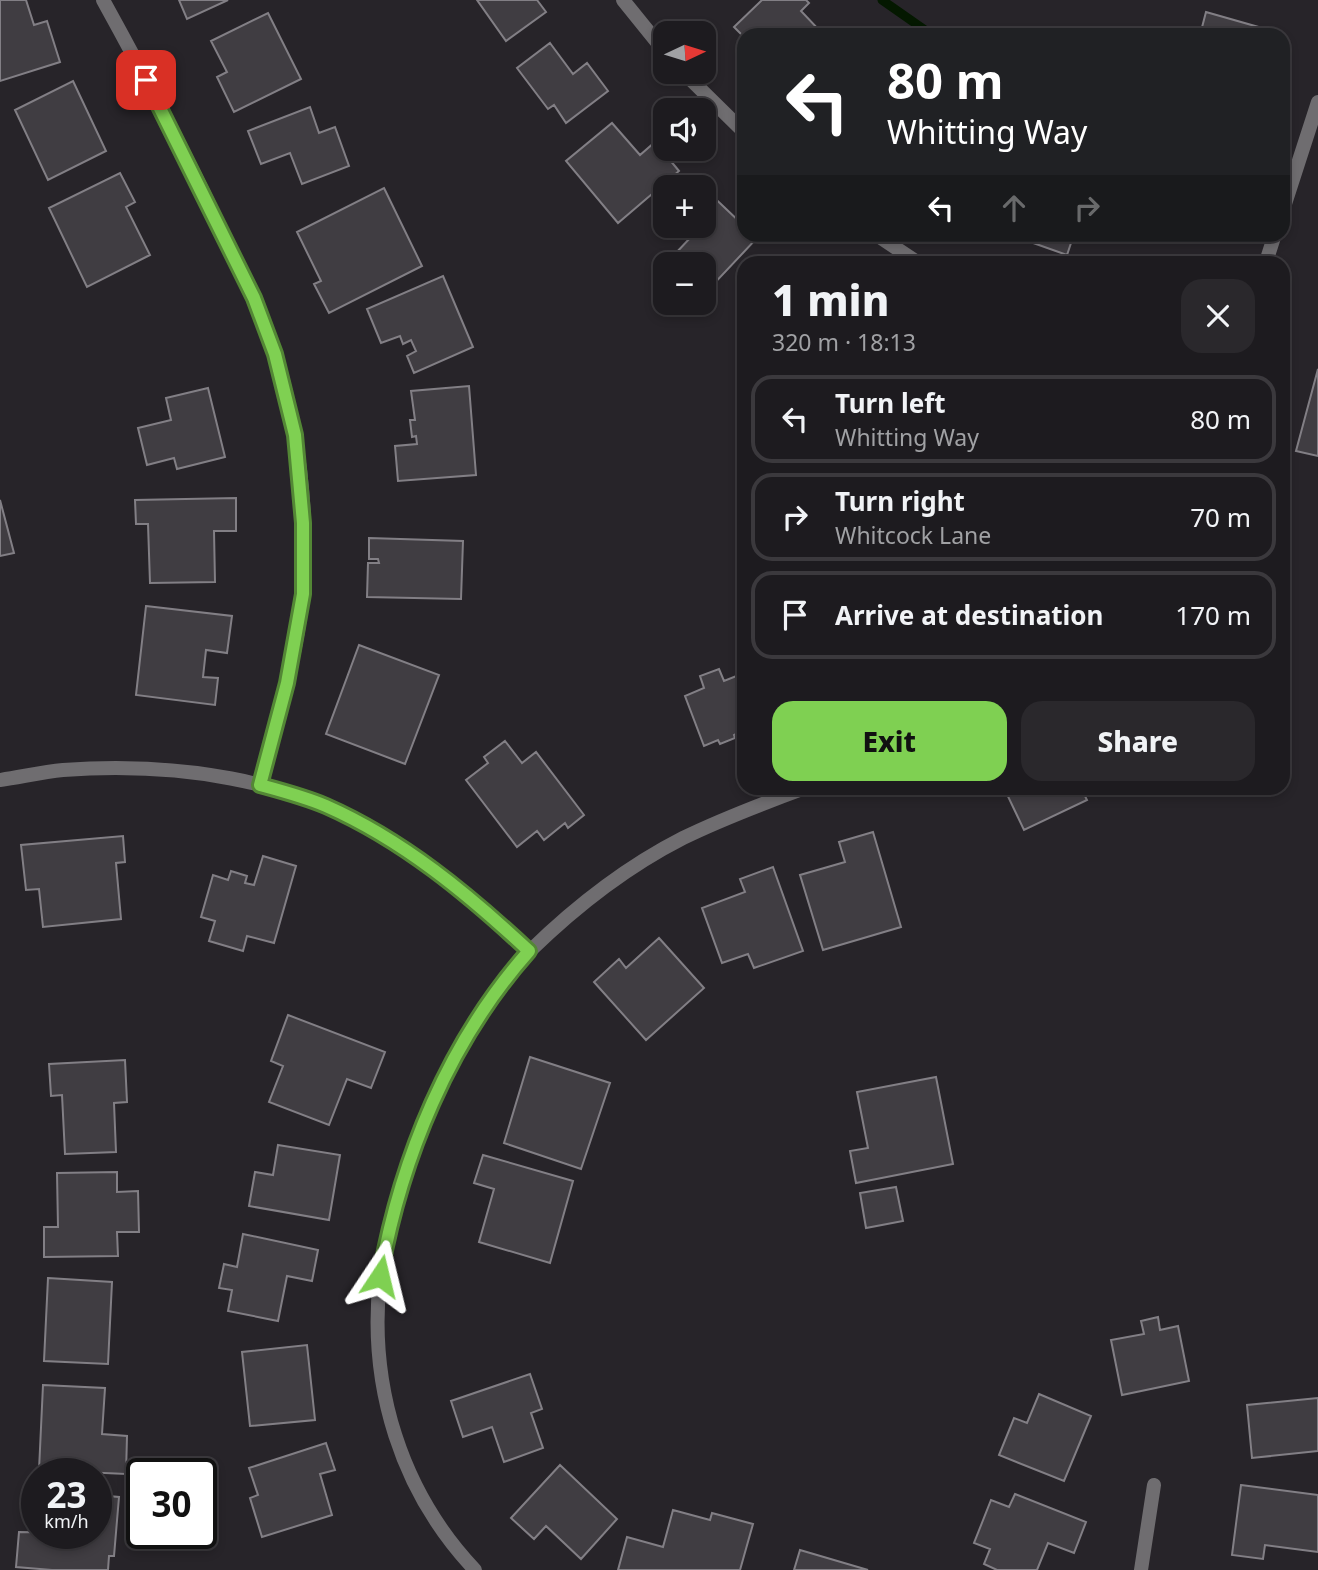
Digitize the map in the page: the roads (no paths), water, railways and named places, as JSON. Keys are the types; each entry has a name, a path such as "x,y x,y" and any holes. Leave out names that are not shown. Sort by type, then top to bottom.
{"street":[{"path":"103,0 163,111 254,298 275,354 292,419 302,501 303,594 289,672 260,785"},
{"path":"622,0 653,37"},
{"path":"695,84 737,125"},
{"path":"1290,188 1318,102"},
{"path":"887,242 908,256"},
{"path":"0,780 60,771 146,768 224,777 260,785 325,806 387,837 483,908 529,951"},
{"path":"475,1570 445,1536 415,1487 386,1401 378,1340 377,1304 385,1244 394,1206 422,1129 468,1032 529,951 577,909 681,839 788,795"},
{"path":"1141,1570 1154,1485"}],"waterway":[{"path":"882,0 922,28"}]}
